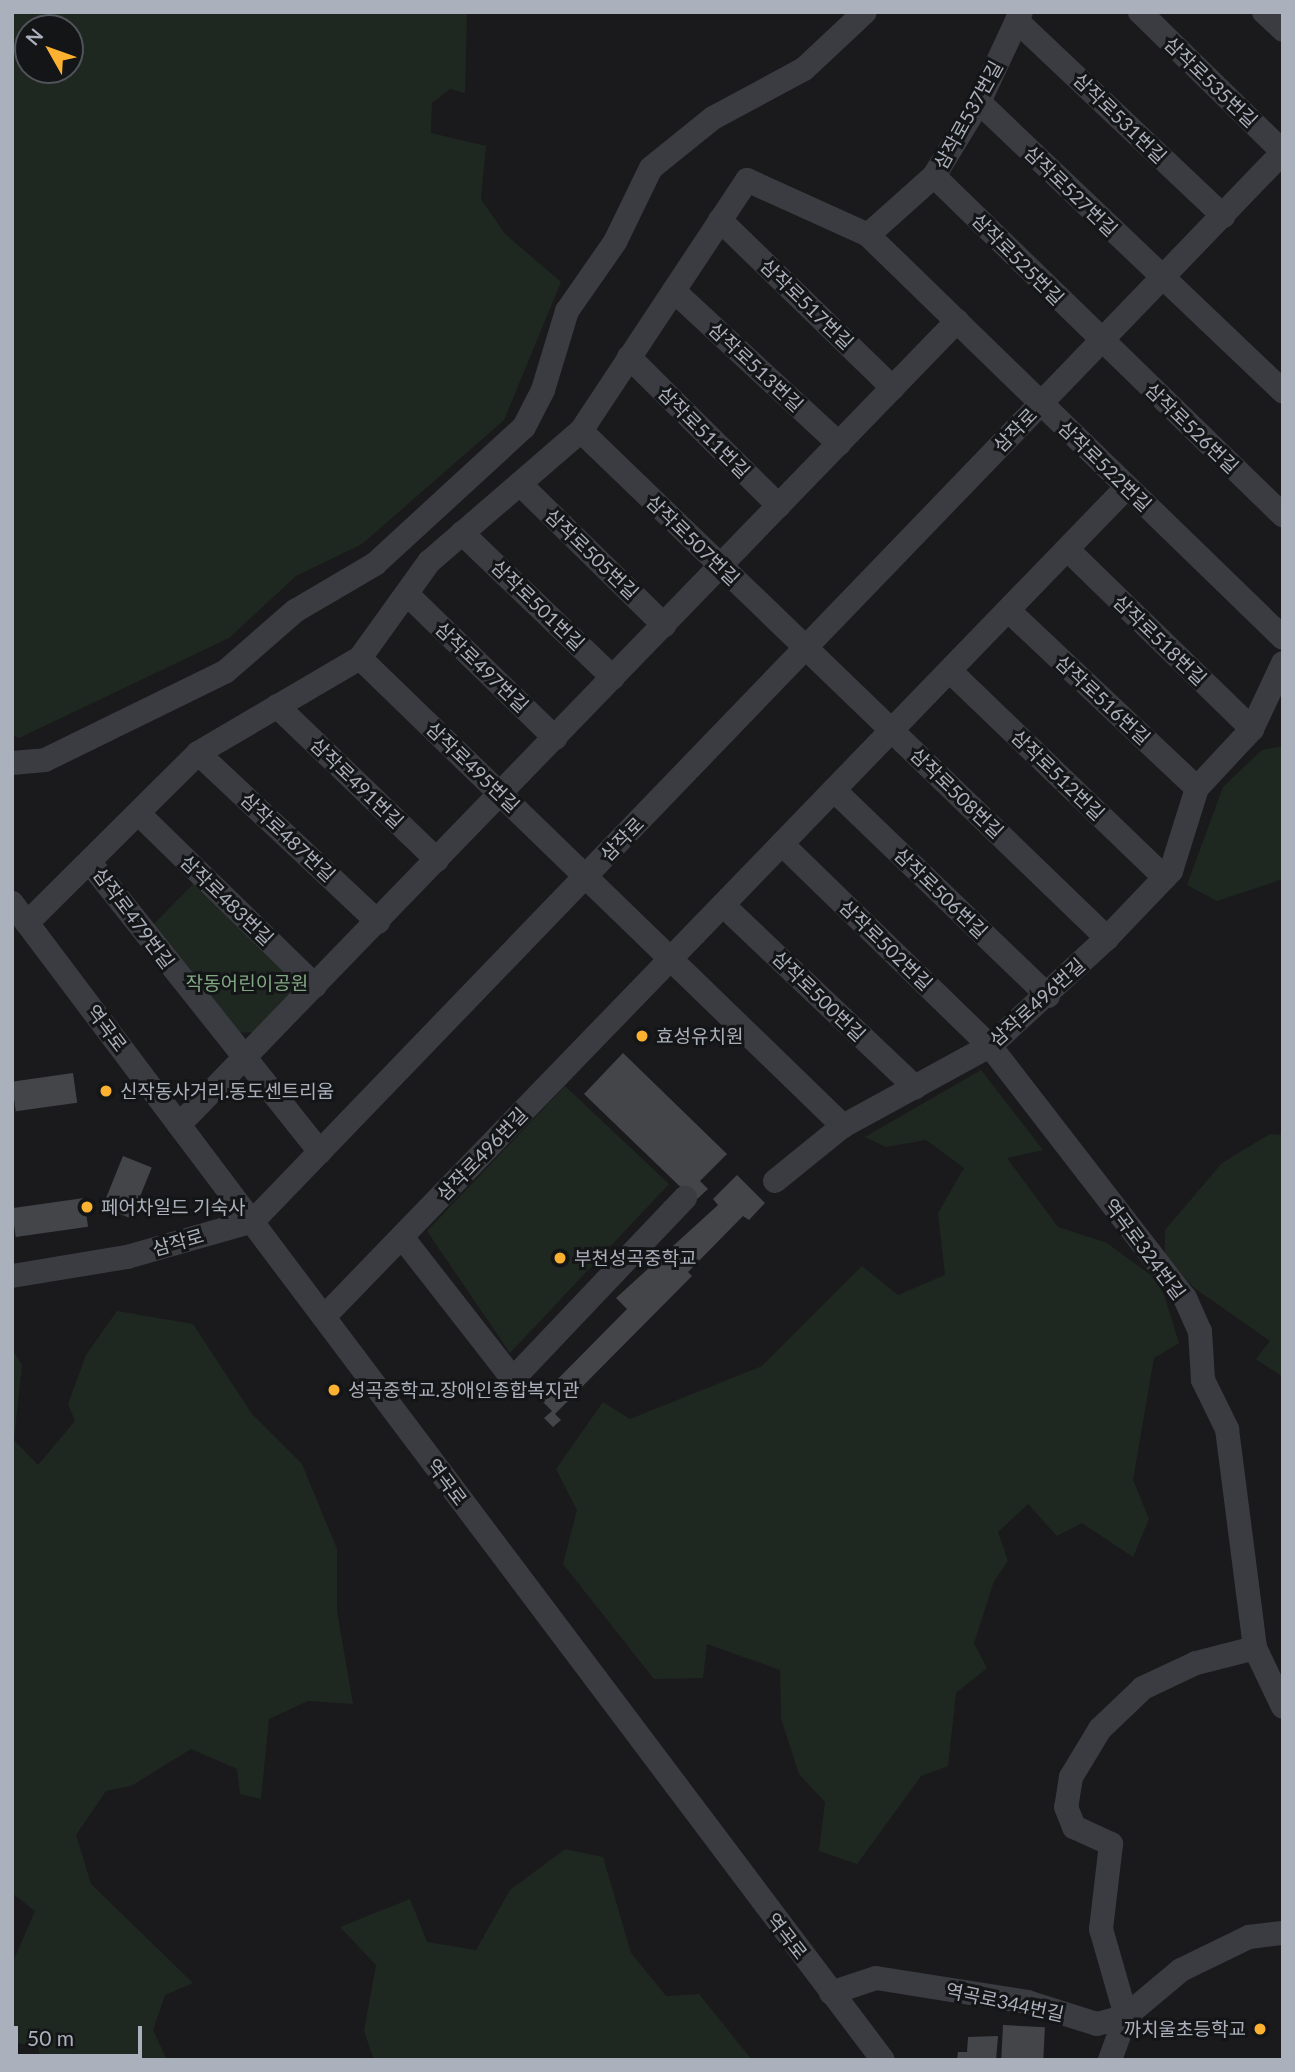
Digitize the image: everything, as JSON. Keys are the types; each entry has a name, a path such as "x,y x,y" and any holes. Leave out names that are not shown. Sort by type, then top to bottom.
{"street":[{"path":"12,764 45,760 225,672 295,611 375,564 514,440 534,411 567,311 615,242 651,168 713,118 804,68 865,12"},
{"name":"삼작로535번길","path":"1140,12 1283,152"},
{"path":"1264,12 1283,30"},
{"name":"삼작로537번길","path":"868,235 934,176 979,102 1019,16"},
{"name":"삼작로531번길","path":"1019,16 1223,216"},
{"name":"삼작로527번길","path":"979,102 1163,279"},
{"name":"삼작로","path":"12,1276 127,1257 253,1221 1283,152"},
{"name":"삼작로525번길","path":"934,176 1102,342"},
{"name":"삼작로522번길","path":"720,220 747,180 868,235 1283,638"},
{"path":"360,658 409,596 429,562 581,430 720,220"},
{"name":"삼작로517번길","path":"720,220 893,388"},
{"path":"1163,279 1283,393"},
{"name":"삼작로513번길","path":"674,291 839,444"},
{"path":"179,1125 957,321"},
{"name":"삼작로526번길","path":"1102,342 1283,515"},
{"name":"삼작로511번길","path":"629,357 779,506"},
{"name":"삼작로507번길","path":"581,430 805,649"},
{"name":"삼작로505번길","path":"520,484 664,625"},
{"name":"삼작로496번길","path":"324,1317 1127,487"},
{"name":"삼작로501번길","path":"463,533 613,678"},
{"name":"삼작로518번길","path":"1068,550 1252,729"},
{"name":"삼작로497번길","path":"409,596 555,738"},
{"name":"삼작로516번길","path":"1009,611 1197,789"},
{"name":"삼작로508번길","path":"805,649 1107,938"},
{"name":"삼작로479번길","path":"320,1152 243,1061 91,864 198,753 360,658"},
{"name":"삼작로495번길","path":"360,658 585,877"},
{"name":"삼작로496번길","path":"775,1181 843,1126 990,1046 1048,996 1107,938 1165,878 1197,789 1252,729 1283,663"},
{"name":"삼작로512번길","path":"950,671 1165,878"},
{"name":"삼작로491번길","path":"277,706 437,860"},
{"name":"삼작로487번길","path":"198,753 378,922"},
{"name":"삼작로506번길","path":"834,790 1048,996"},
{"name":"삼작로483번길","path":"139,814 315,986"},
{"name":"삼작로502번길","path":"782,844 990,1046"},
{"path":"27,923 91,864"},
{"path":"585,877 669,961 843,1126"},
{"name":"역곡로","path":"12,903 883,2060"},
{"name":"삼작로500번길","path":"723,905 915,1087"},
{"name":"역곡로324번길","path":"990,1046 1185,1298 1200,1331 1203,1380 1227,1429 1255,1648 1283,1707"},
{"path":"402,1237 513,1379 685,1198"},
{"path":"1110,2060 1126,2016 1101,1929 1111,1844 1074,1827 1066,1807 1071,1777 1100,1729 1143,1688 1196,1663 1255,1648"},
{"name":"역곡로344번길","path":"831,1993 876,1978 1027,2002 1097,2024 1126,2016 1181,1970 1250,1937 1283,1933"}],"green space":[{"path":"12,12 467,12 465,93 450,89 432,103 431,133 486,146 481,199 505,234 561,282 504,420 362,544 296,576 229,638 19,738 12,735"},
{"path":"1283,746 1283,879 1217,901 1187,885 1223,787 1262,750"},
{"name":"작동어린이공원","path":"200,877 289,964 301,994 264,1032 228,1033 151,927"},
{"path":"981,1070 1043,1150 1007,1158 1058,1227 1107,1243 1160,1282 1179,1343 1154,1358 1133,1480 1149,1519 1133,1557 1082,1523 1057,1536 1028,1504 998,1532 1008,1561 994,1581 974,1643 987,1668 956,1693 948,1766 921,1776 857,1864 819,1851 825,1802 799,1774 781,1718 780,1670 707,1644 703,1678 654,1679 563,1564 577,1510 556,1469 603,1402 630,1419 762,1366 862,1266 898,1295 945,1275 938,1213 964,1168 926,1140 886,1147 865,1137"},
{"path":"565,1086 669,1184 510,1353 427,1231"},
{"path":"1270,1134 1283,1135 1283,1377 1256,1359 1270,1341 1193,1287 1165,1254 1165,1230 1222,1163"},
{"path":"117,1311 193,1324 252,1414 302,1464 337,1549 337,1611 353,1704 308,1701 269,1719 261,1799 240,1794 237,1769 191,1749 131,1786 106,1791 76,1835 91,1884 193,1983 165,1995 153,2030 167,2060 41,2060 38,2047 12,2042 12,1964 35,1911 12,1893 12,1349 22,1365 14,1440 38,1465 75,1421 68,1404 86,1355"},
{"path":"565,1849 603,1857 631,1953 666,1996 699,1994 752,2060 374,2060 364,2031 376,1965 340,1927 410,1899 427,1942 476,1950 510,1890"}],"building":[{"path":"623,1053 727,1154 700,1181 708,1189 695,1201 584,1094"},
{"path":"73,1073 77,1103 16,1111 12,1082"},
{"path":"123,1156 152,1168 131,1219 102,1207"},
{"path":"737,1175 765,1203 749,1220 743,1216 688,1272 692,1276 555,1414 561,1420 553,1427 544,1418 552,1411 539,1398 627,1309 616,1298 718,1205 713,1199"},
{"path":"84,1198 88,1227 16,1237 12,1208"},
{"path":"1003,2025 1045,2027 1043,2060 1001,2060"},
{"path":"998,2036 996,2060 957,2060 958,2052 967,2052 968,2037"}],"place":[{"name":"효성유치원","path":"642,1036"},
{"name":"신작동사거리.동도센트리움","path":"106,1091"},
{"name":"페어차일드 기숙사","path":"87,1207"},
{"name":"부천성곡중학교","path":"560,1258"},
{"name":"성곡중학교.장애인종합복지관","path":"334,1390"},
{"name":"까치울초등학교","path":"1260,2029"}]}
